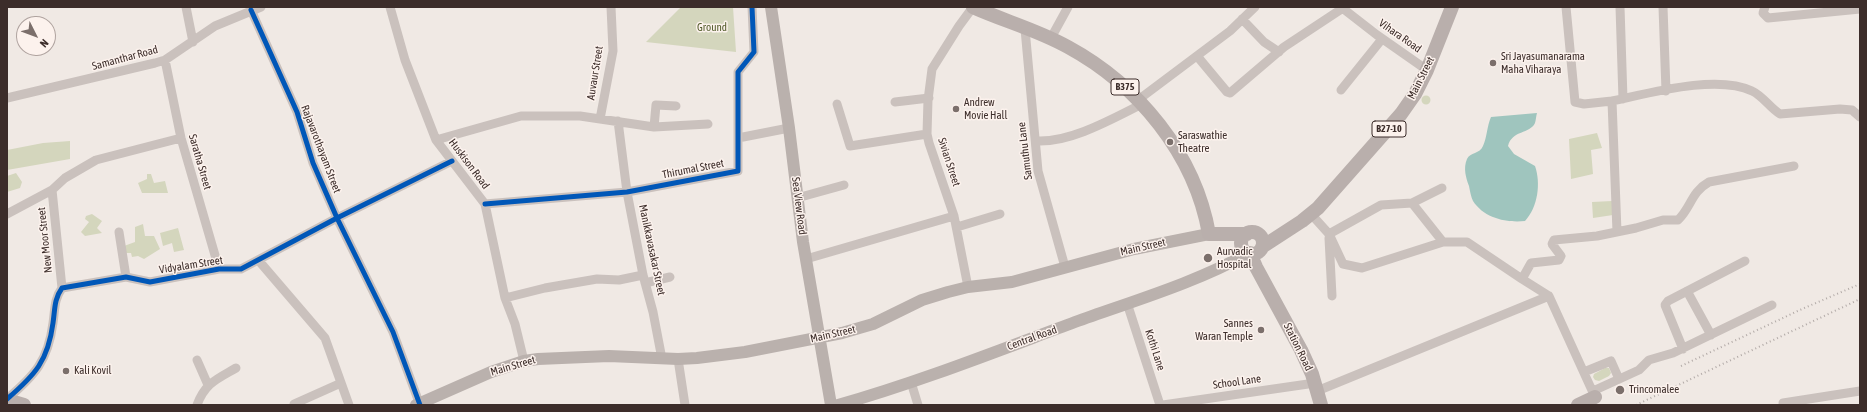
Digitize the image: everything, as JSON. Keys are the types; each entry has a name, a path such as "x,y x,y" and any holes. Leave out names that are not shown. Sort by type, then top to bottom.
{"main road":[{"name":"Sea View Road","path":"771,7 789,128 806,260 831,405"},
{"name":"B375","path":"973,7 1050,38 1107,71 1140,102 1160,125 1183,162 1198,197 1208,234"},
{"name":"Main Street","path":"419,404 476,378 524,361 554,357 609,356 678,359 727,355 820,338 859,329 873,324 922,300 968,287 1012,282 1134,249 1208,234 1251,245 1293,226 1311,214 1391,127 1415,94 1427,70 1452,7"},
{"name":"Central Road","path":"838,405 911,382 1225,266 1251,245"},
{"name":"Station Road","path":"1251,245 1269,291 1298,345 1316,387 1321,405"},
{"path":"1578,405 1594,394"},
{"path":"7,399 24,405"}],"street":[{"path":"186,7 193,42"},
{"name":"Samanthar Road","path":"7,98 142,67 165,60 215,26 261,7"},
{"name":"Huskison Road","path":"390,7 405,60 436,140 485,204 505,298 515,324 524,361"},
{"name":"Auvaur Street","path":"600,119 612,51 611,7"},
{"name":"Thirumal Street","path":"485,204 627,192 738,171 738,72 754,52 752,7"},
{"name":"Sivian Street","path":"968,287 957,227 927,134 932,69 973,7"},
{"path":"1050,38 1068,7"},
{"path":"1036,141 1066,137 1116,118 1140,102 1230,31 1255,7"},
{"path":"1566,7 1575,102 1584,104 1612,101 1720,83 1754,91 1772,109 1780,114 1840,109 1852,110 1860,116"},
{"path":"1620,7 1623,99"},
{"path":"1663,7 1666,91"},
{"path":"1764,7 1763,13 1768,18 1860,9"},
{"path":"1197,56 1228,93 1279,52 1342,8"},
{"name":"Vihara Road","path":"1342,8 1382,39 1427,70"},
{"name":"Rajavarothayam Street","path":"251,10 297,112 313,163 337,218 393,332 419,404"},
{"path":"1242,19 1264,42 1279,52"},
{"name":"Samuthu Lane","path":"1025,29 1038,171 1065,267"},
{"path":"1341,90 1382,39"},
{"name":"Saratha Street","path":"165,60 181,138 219,269"},
{"path":"894,102 929,98"},
{"path":"1612,101 1616,232"},
{"path":"837,104 850,146 927,134"},
{"path":"654,126 656,105 676,106"},
{"path":"436,140 521,116 580,116 654,126 708,124"},
{"name":"Manikkavasakar Street","path":"618,121 627,192 644,279 653,312 662,359"},
{"path":"738,138 789,128"},
{"path":"7,214 52,190 65,178 96,160 181,138"},
{"name":"Vidyalam Street","path":"62,288 126,277 150,282 219,269 241,269 337,218 452,162"},
{"path":"1522,279 1531,262 1559,260 1561,256 1552,244 1554,240 1581,238 1616,232 1663,220 1678,220 1682,216 1692,197 1702,186 1709,182 1794,166"},
{"path":"797,198 844,185"},
{"path":"1329,234 1380,205 1412,202 1442,188"},
{"name":"New Moor Street","path":"52,190 62,288"},
{"path":"1412,202 1443,242"},
{"path":"957,227 1000,214"},
{"path":"1311,214 1329,234 1343,264 1362,268 1443,242 1467,242 1549,296 1594,394 1619,379 1639,370 1649,360 1683,349 1772,306"},
{"path":"806,260 954,216"},
{"path":"119,232 126,277"},
{"path":"1329,234 1332,296"},
{"path":"259,260 325,338 349,405"},
{"path":"1683,349 1665,305 1668,300 1744,261"},
{"path":"505,298 597,279 619,280 670,277"},
{"path":"7,399 28,381 45,357 53,324 55,301 62,288"},
{"path":"1687,291 1711,335"},
{"name":"School Lane","path":"1161,405 1316,387 1549,296"},
{"name":"Kothi Lane","path":"1127,303 1161,405"},
{"path":"678,359 685,405"},
{"path":"197,360 208,385"},
{"path":"1584,372 1611,361 1619,379"},
{"path":"197,405 201,394 208,385 236,368"},
{"path":"911,382 918,405"},
{"path":"294,404 341,383"},
{"path":"1783,403 1860,391"}],"green space":[{"name":"Ground","path":"681,7 733,7 736,52 646,42"},
{"path":"1426,95 1431,100 1426,105 1421,100"},
{"path":"1597,133 1602,148 1591,150 1593,174 1571,179 1569,139"},
{"path":"70,141 70,159 7,170 7,150 43,143"},
{"path":"16,173 22,182 20,188 7,192 7,176"},
{"path":"147,174 151,174 154,183 165,181 168,193 142,193 138,183 147,179"},
{"path":"1612,201 1613,215 1593,218 1592,202"},
{"path":"92,214 102,221 97,228 102,233 85,236 81,232 89,222 85,219 86,216"},
{"path":"143,224 145,236 154,236 160,249 144,259 138,256 132,257 131,253 124,253 124,246 135,242 135,227"},
{"path":"178,228 184,250 174,252 172,243 163,246 160,233"},
{"path":"1605,368 1609,368 1611,373 1609,376 1599,381 1595,380 1593,377 1594,374"}],"water":[{"path":"1537,113 1533,126 1513,137 1508,146 1514,154 1535,166 1538,187 1533,209 1525,221 1503,220 1483,212 1472,199 1465,173 1465,166 1468,157 1482,149 1491,117"}],"railway":[{"path":"1681,366 1802,309 1860,284"},
{"path":"1636,405 1860,299"}],"cycle path":[{"path":"485,204 627,192 738,171 738,72 754,52 752,7"},
{"path":"251,10 297,112 313,163 337,218 393,332 420,405"},
{"path":"7,399 33,374 44,357 51,336 56,300 62,288 126,277 150,282 219,269 241,269 337,218 452,161"}],"place":[{"name":"Sri Jayasumanarama Maha Viharaya","path":"1493,63"},
{"name":"Andrew Movie Hall","path":"956,109"},
{"name":"Saraswathie Theatre","path":"1170,142"},
{"name":"Aurvadic Hospital","path":"1208,258"},
{"name":"Sannes Waran Temple","path":"1261,330"},
{"name":"Kali Kovil","path":"66,371"},
{"name":"Trincomalee","path":"1620,390"}]}
